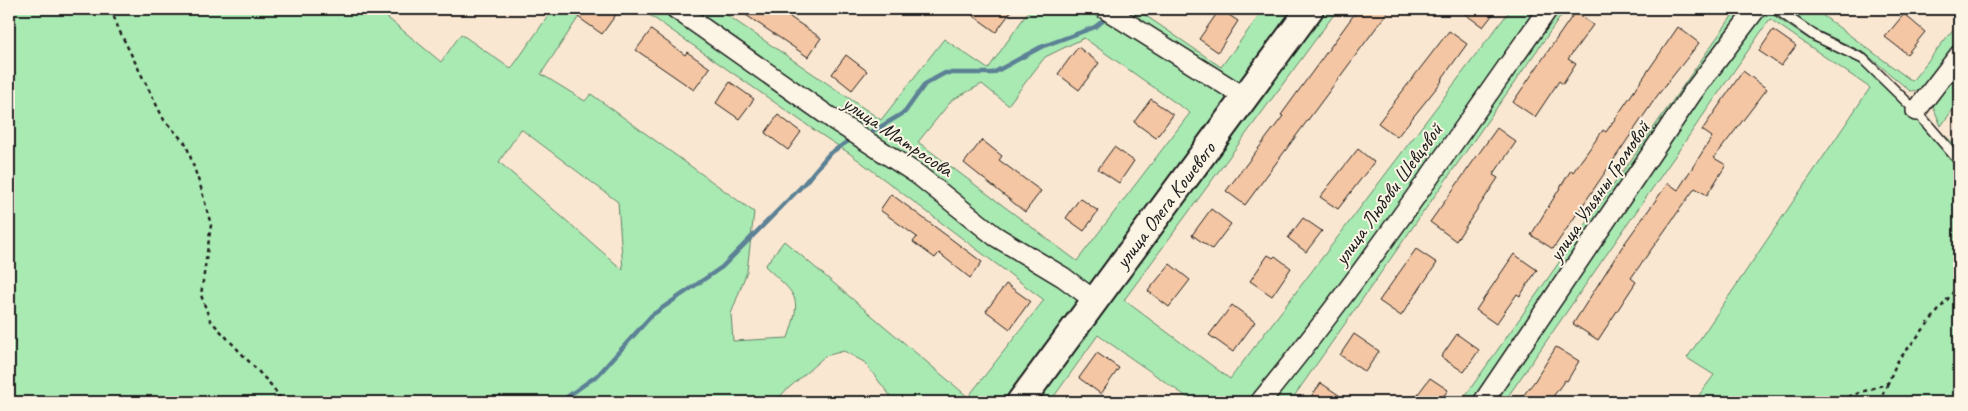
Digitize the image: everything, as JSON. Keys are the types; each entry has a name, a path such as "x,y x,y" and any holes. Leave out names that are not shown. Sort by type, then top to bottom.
{"street":[{"name":"улица Матросова","path":"676,9 834,120 918,174 995,236 1064,277 1094,300"},
{"path":"1105,9 1246,98"},
{"name":"улица Олега Кошевого","path":"1020,402 1310,9"},
{"name":"улица Любови Шевцовой","path":"1260,402 1298,355 1390,230 1548,9"},
{"name":"улица Ульяны Громовой","path":"1483,402 1693,92 1756,9"},
{"path":"1916,111 1959,55"}],"lane":[{"path":"1776,9 1815,36 1863,59 1916,111 1959,161"}],"path":[{"path":"111,9 119,30 164,120 186,144 202,188 211,225 202,295 210,320 265,378 283,402"},
{"path":"1879,402 1897,362 1959,285"},
{"path":"1833,402 1888,383"}],"green space":[{"path":"9,9 377,9 441,62 461,34 511,69 553,9 584,9 541,74 585,101 591,94 754,212 747,271 731,314 733,341 788,338 795,312 794,297 790,290 765,266 784,241 968,397 1044,300 849,153 641,9 668,9 1064,282 1079,300 1011,402 895,402 864,362 844,351 825,356 782,394 778,402 9,402","holes":["521,129 618,202 623,270 499,162"]},
{"path":"683,9 718,9 881,120 944,39 988,69 1030,9 1098,9 1231,94 1233,101 1095,290 997,232","holes":["1084,38 1190,113 1077,261 918,142 952,100 982,84 1008,105 1045,57"]},
{"path":"1115,9 1136,9 1221,67 1264,9 1301,9 1244,85 1236,85"},
{"path":"1321,9 1338,9 1124,300 1230,379 1511,9 1541,9 1287,359 1251,402 1194,402 1098,335 1050,402 1031,402"},
{"path":"1554,9 1566,9 1290,402 1268,402"},
{"path":"1737,9 1744,9 1731,33 1476,402 1461,402"},
{"path":"1764,9 1810,40 1862,63 1959,148 1959,402 1694,402 1714,375 1687,358 1870,88 1770,19 1504,402 1492,402 1700,92"},
{"path":"1785,9 1814,9 1912,81 1959,22 1959,43 1922,90 1910,91 1865,53 1816,30"},
{"path":"1959,69 1959,101 1941,126 1932,104"}],"building":[{"path":"584,9 620,9 602,34 578,17"},
{"path":"737,9 778,9 821,38 808,57"},
{"path":"964,9 1013,9 996,32"},
{"path":"1220,9 1238,21 1218,52 1199,39"},
{"path":"1358,9 1390,9 1245,205 1226,191 1283,116 1281,115"},
{"path":"1458,9 1497,9 1483,27"},
{"path":"1575,12 1593,25 1568,59 1576,64 1563,84 1559,81 1535,117 1513,102"},
{"path":"1904,14 1925,32 1907,54 1885,37"},
{"path":"1678,27 1699,43 1657,96 1553,249 1531,235 1571,170 1573,172 1603,130 1606,132"},
{"path":"651,30 685,55 687,52 710,68 694,90 636,50"},
{"path":"1773,30 1796,46 1781,66 1759,51"},
{"path":"1449,31 1467,44 1442,81 1397,137 1378,123"},
{"path":"1078,47 1099,63 1079,90 1058,74"},
{"path":"846,55 867,71 852,90 832,74"},
{"path":"1743,71 1767,89 1714,158 1726,165 1707,195 1695,188 1631,278 1636,282 1598,340 1573,324 1622,247 1668,183 1678,190 1712,137 1702,130"},
{"path":"730,82 754,99 739,119 716,103"},
{"path":"1151,99 1173,115 1156,138 1134,122"},
{"path":"778,115 801,132 788,150 765,133"},
{"path":"1497,128 1516,142 1493,175 1498,178 1456,241 1430,222"},
{"path":"982,140 1002,156 999,160 1041,191 1025,212 964,163"},
{"path":"1114,147 1134,161 1119,183 1098,169"},
{"path":"1358,149 1374,162 1338,209 1320,197"},
{"path":"891,194 982,262 970,278 939,253 935,258 913,242 917,237 880,210"},
{"path":"1080,198 1098,211 1084,231 1066,218"},
{"path":"1211,209 1231,224 1212,249 1192,235"},
{"path":"1303,218 1322,231 1306,252 1288,238"},
{"path":"1416,249 1437,263 1401,316 1379,301"},
{"path":"1514,254 1537,270 1520,296 1517,294 1496,324 1476,310"},
{"path":"1268,255 1273,258 1275,256 1291,268 1272,296 1250,281"},
{"path":"1170,264 1190,280 1169,307 1148,291"},
{"path":"1006,284 1030,301 1010,329 986,311"},
{"path":"1232,305 1255,322 1233,352 1209,335"},
{"path":"1354,334 1379,351 1365,372 1340,355"},
{"path":"1457,334 1479,350 1464,372 1441,357"},
{"path":"1556,347 1579,361 1567,381 1565,380 1549,402 1518,402 1534,382"},
{"path":"1097,353 1119,368 1101,394 1079,378"},
{"path":"1430,378 1448,390 1439,402 1412,402"},
{"path":"1321,383 1349,402 1307,402"}],"waterway":[{"path":"865,134 905,112 925,84 945,73 993,73 1041,47 1095,27 1108,17"},
{"path":"560,402 599,374 652,315 722,267 803,185 829,154 853,138"}]}
